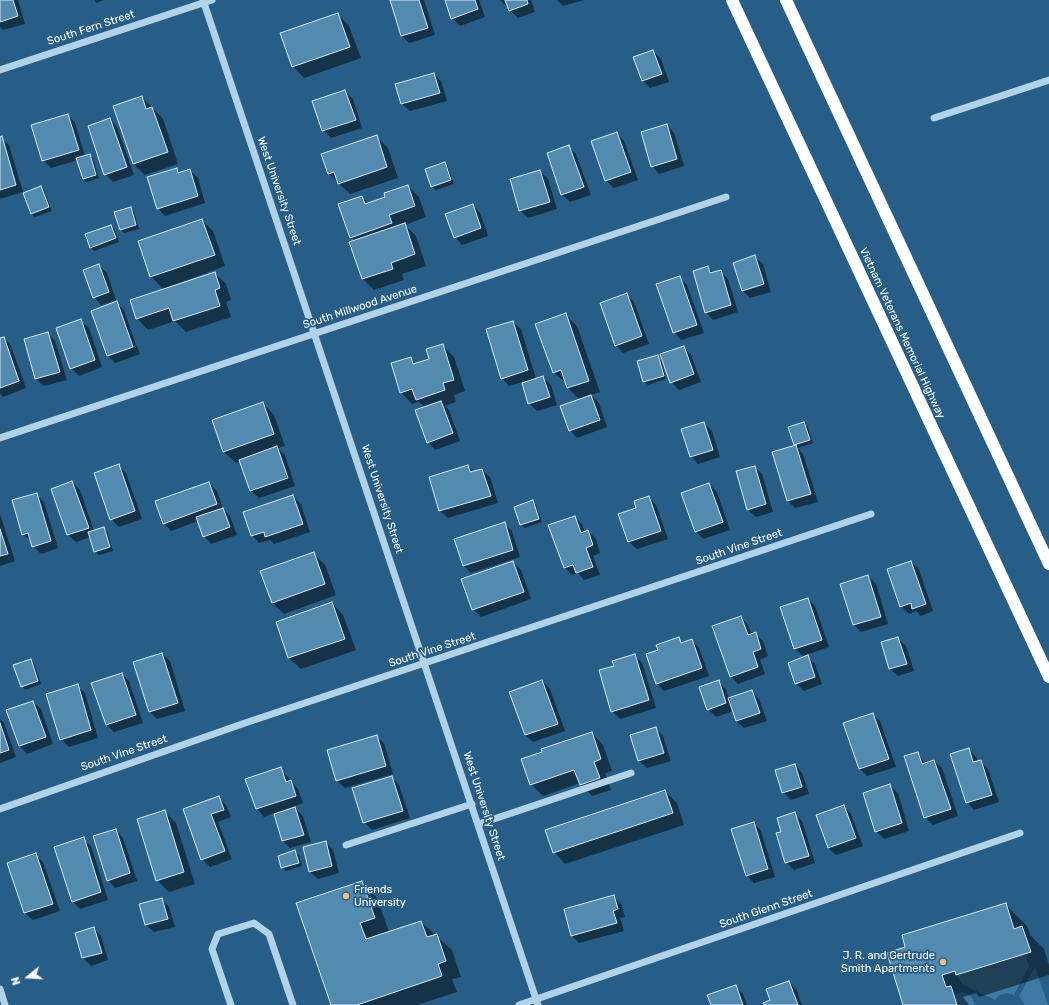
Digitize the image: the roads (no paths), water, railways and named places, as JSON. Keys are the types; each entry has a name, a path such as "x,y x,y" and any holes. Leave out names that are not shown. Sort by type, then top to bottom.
{"highway":[{"name":"Vietnam Veterans Memorial Highway","path":"732,0 1049,677"},
{"path":"786,0 1049,564"}],"street":[{"name":"South Fern Street","path":"0,70 203,1 212,0"},
{"name":"West University Street","path":"203,1 479,824 537,1002"},
{"path":"934,118 1049,80"},
{"name":"South Millwood Avenue","path":"0,438 726,197"},
{"name":"South Vine Street","path":"0,809 245,722 871,514"},
{"path":"479,824 631,773"},
{"path":"346,845 472,804"},
{"name":"South Glenn Street","path":"519,1005 537,1002 1020,834"},
{"path":"231,1005 212,949 218,934 254,922 269,934 293,1005"},
{"path":"0,989 5,1005"}],"place":[{"name":"Friends University","path":"346,896"},
{"name":"J. R. and Gertrude Smith Apartments","path":"943,962"}]}
